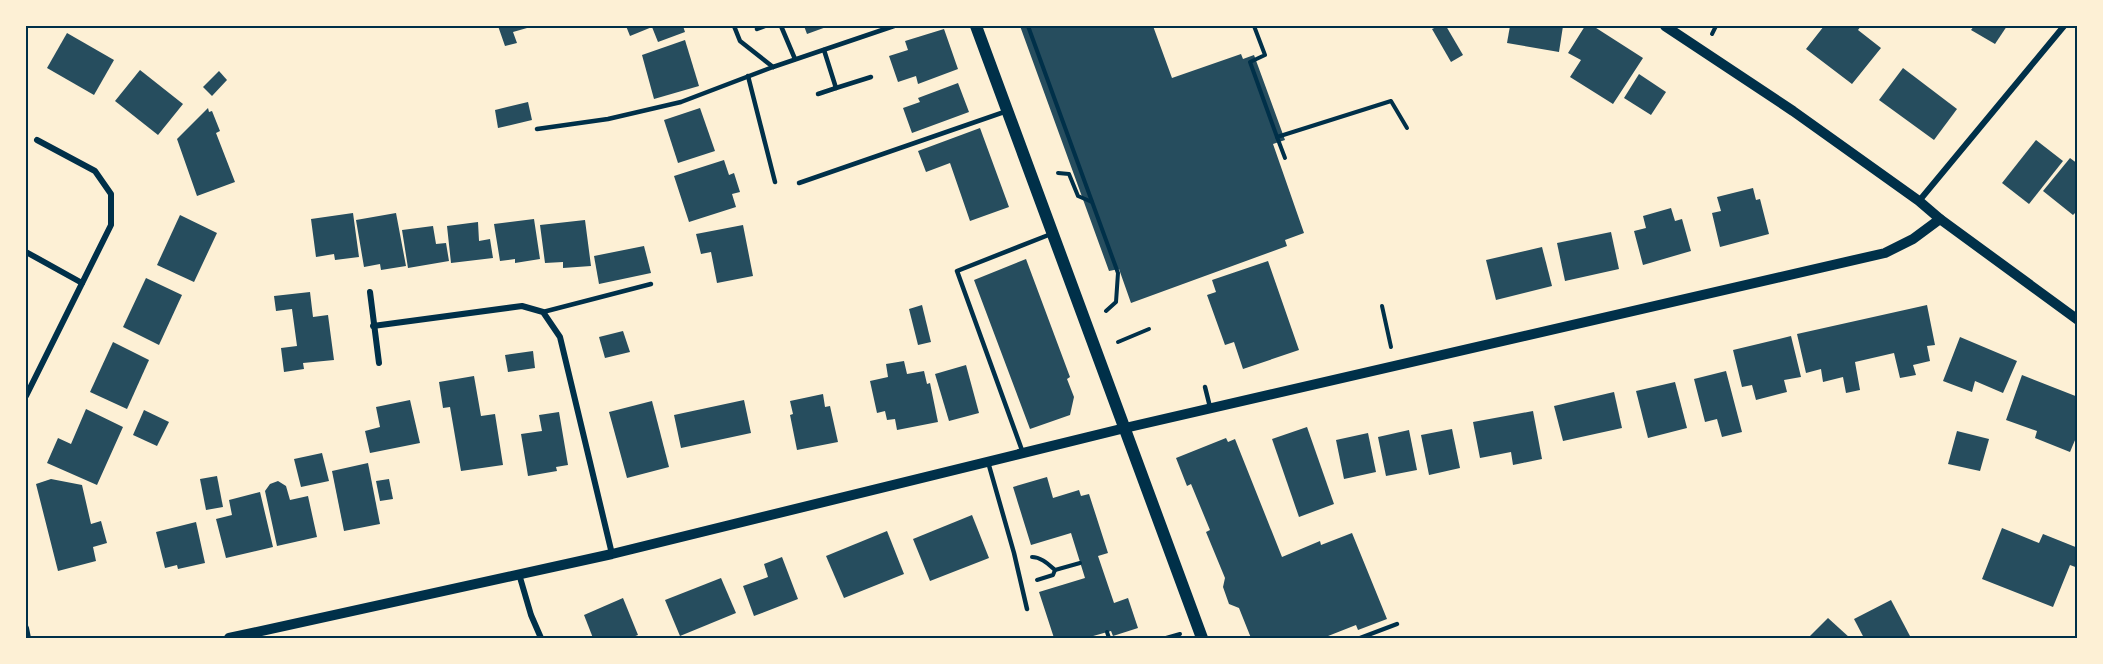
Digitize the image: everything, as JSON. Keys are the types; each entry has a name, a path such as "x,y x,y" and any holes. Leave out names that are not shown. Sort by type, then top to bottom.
{"main road":[{"path":"976,26 1202,639"}],"street":[{"path":"1665,26 1793,111 1919,201 1940,219 2078,320"},
{"path":"1919,201 2064,26"},
{"path":"26,396 111,225 111,194 95,171 37,140"},
{"path":"230,639 612,554 1023,453 1885,254 1913,239 1940,219"},
{"path":"26,252 82,283"},
{"path":"370,292 379,363"},
{"path":"373,326 522,306 543,312 560,337 612,554"},
{"path":"519,574 541,639"},
{"path":"26,628 28,639"}],"lane":[{"path":"734,26 740,41 773,67"},
{"path":"758,29 765,26"},
{"path":"781,26 795,59"},
{"path":"537,129 608,119 681,102 795,59 894,26"},
{"path":"824,50 836,88"},
{"path":"748,76 775,182"},
{"path":"818,94 871,77"},
{"path":"799,183 1007,111"},
{"path":"1023,453 957,271 1053,233"},
{"path":"543,312 651,284"},
{"path":"1205,387 1211,409"},
{"path":"988,462 1027,609"},
{"path":"1360,639 1396,624"}],"path":[{"path":"1028,26 1118,273 1116,302 1106,311"},
{"path":"1254,26 1265,55 1250,62 1285,158"},
{"path":"1277,137 1391,101 1407,128"},
{"path":"1058,173 1069,174 1078,196 1092,203"},
{"path":"1382,306 1395,366"},
{"path":"1118,342 1149,329"},
{"path":"1107,632 1109,639"}],"building":[{"path":"498,26 534,26 513,32 517,43 505,46"},
{"path":"626,26 683,26 685,32 658,42 652,27 630,36"},
{"path":"804,26 829,26 807,34"},
{"path":"1020,26 1153,26 1172,78 1241,54 1243,59 1254,55 1285,140 1273,144 1304,233 1285,240 1287,246 1131,303 1119,269 1109,271"},
{"path":"1446,26 1463,55 1451,62 1432,29"},
{"path":"1510,26 1563,26 1559,52 1507,43"},
{"path":"1585,26 1593,26 1643,58 1613,104 1570,77 1581,60 1568,53"},
{"path":"1824,26 1861,26 1858,30 1881,48 1852,84 1806,49"},
{"path":"1974,26 2007,26 1995,44 1971,30"},
{"path":"944,29 958,69 918,84 916,76 898,82 889,56 908,50 905,41"},
{"path":"67,33 114,60 94,95 47,68"},
{"path":"685,40 699,86 654,99 642,55"},
{"path":"1903,68 1957,109 1934,140 1879,100"},
{"path":"140,70 183,104 158,135 115,101"},
{"path":"219,71 227,80 212,96 203,87"},
{"path":"1639,74 1666,92 1651,115 1624,98"},
{"path":"958,83 969,112 912,133 903,108 920,102 918,98"},
{"path":"528,102 532,120 498,128 495,110"},
{"path":"208,108 209,112 212,111 220,131 216,133 235,182 197,196 177,139"},
{"path":"700,108 715,151 678,163 664,120"},
{"path":"980,128 1009,207 970,221 950,163 926,172 918,151"},
{"path":"2036,140 2063,161 2029,204 2002,183"},
{"path":"2070,158 2078,164 2078,210 2073,215 2043,191"},
{"path":"724,160 729,175 734,173 740,192 732,194 736,207 689,222 674,176"},
{"path":"1753,188 1756,200 1760,199 1769,234 1720,247 1712,213 1721,211 1717,197"},
{"path":"1671,208 1675,221 1682,219 1691,251 1643,265 1634,231 1646,228 1643,216"},
{"path":"353,213 359,257 335,260 334,254 316,257 311,219"},
{"path":"396,213 406,266 381,270 380,264 364,267 356,220"},
{"path":"180,215 217,233 194,282 157,265"},
{"path":"534,219 540,259 515,263 515,259 500,261 494,224"},
{"path":"585,220 591,266 563,268 563,262 545,263 540,225"},
{"path":"478,222 479,241 490,239 493,258 451,263 447,226"},
{"path":"743,225 753,276 717,283 711,252 701,254 696,234"},
{"path":"433,226 436,244 446,243 449,261 408,268 402,230"},
{"path":"1611,232 1619,269 1565,281 1557,243"},
{"path":"644,246 651,273 599,284 594,256"},
{"path":"1542,247 1552,286 1496,300 1486,260"},
{"path":"1026,259 1070,377 1067,379 1074,397 1070,415 1030,429 974,280"},
{"path":"1268,261 1299,350 1243,369 1234,342 1225,345 1207,295 1216,292 1212,280"},
{"path":"146,278 182,295 159,345 123,327"},
{"path":"310,292 313,317 328,315 334,360 303,363 304,369 284,372 281,348 297,346 292,309 276,311 274,296"},
{"path":"922,305 931,342 918,345 909,309"},
{"path":"1927,305 1935,345 1927,346 1930,361 1913,365 1916,375 1900,378 1894,353 1855,362 1860,390 1846,393 1843,377 1823,382 1821,369 1806,373 1797,334"},
{"path":"623,331 630,352 605,358 599,337"},
{"path":"1791,336 1801,377 1784,380 1787,392 1756,400 1752,385 1742,387 1733,350"},
{"path":"1960,337 2017,361 2003,393 1975,381 1972,392 1943,381"},
{"path":"113,342 149,360 127,409 90,392"},
{"path":"533,351 535,368 508,372 505,355"},
{"path":"904,361 907,374 924,371 927,384 930,383 938,422 897,430 895,419 887,420 885,411 877,413 870,381 888,377 886,364"},
{"path":"966,365 979,413 949,421 935,374"},
{"path":"1726,371 1742,432 1722,437 1717,419 1705,422 1694,379"},
{"path":"2022,375 2078,397 2078,433 2070,452 2035,438 2037,431 2006,420"},
{"path":"474,376 481,416 495,414 503,465 461,471 450,407 443,408 439,382"},
{"path":"1675,382 1687,428 1648,438 1636,391"},
{"path":"1614,392 1622,428 1563,441 1554,406"},
{"path":"823,394 825,407 830,406 838,442 797,450 790,415 793,414 790,401"},
{"path":"410,400 420,443 370,453 365,431 380,427 376,407"},
{"path":"744,400 751,433 681,448 674,415"},
{"path":"652,401 669,467 627,478 609,412"},
{"path":"86,409 123,427 97,485 47,463 58,438 71,444"},
{"path":"144,410 169,422 157,446 133,435"},
{"path":"1533,411 1542,459 1513,465 1511,452 1480,458 1473,422"},
{"path":"559,412 568,465 556,467 557,471 528,476 521,434 542,431 539,415"},
{"path":"1307,427 1334,504 1299,517 1272,439"},
{"path":"1452,429 1460,468 1429,475 1421,435"},
{"path":"1409,430 1417,470 1386,476 1378,437"},
{"path":"1957,431 1989,439 1980,471 1948,464"},
{"path":"1368,433 1376,472 1344,479 1336,440"},
{"path":"1226,438 1228,442 1235,439 1282,557 1320,541 1321,545 1352,533 1387,619 1358,630 1356,625 1323,638 1251,638 1239,608 1229,604 1223,587 1225,578 1206,532 1210,530 1191,484 1187,486 1176,458"},
{"path":"322,453 329,481 301,487 294,459"},
{"path":"368,463 380,524 344,531 332,471"},
{"path":"217,476 223,507 206,510 200,479"},
{"path":"1047,477 1053,498 1079,490 1081,496 1089,494 1108,553 1098,556 1114,603 1128,598 1138,628 1113,636 1111,631 1086,638 1054,638 1039,592 1085,578 1071,533 1031,545 1013,487"},
{"path":"51,479 82,485 91,524 101,521 107,543 93,547 96,561 58,571 36,484"},
{"path":"389,479 393,499 380,501 376,481"},
{"path":"278,481 286,486 290,500 308,496 317,537 277,546 265,491 270,484"},
{"path":"260,492 273,547 226,558 216,519 232,515 229,500"},
{"path":"972,515 989,558 930,581 913,539"},
{"path":"196,522 205,563 178,569 177,565 165,568 156,532"},
{"path":"2002,528 2039,543 2043,534 2078,548 2078,568 2070,565 2053,607 1982,579"},
{"path":"887,531 904,574 844,598 826,556"},
{"path":"782,557 798,599 754,616 743,586 768,577 764,564"},
{"path":"721,578 736,613 680,636 665,600"},
{"path":"623,598 638,635 630,638 593,638 584,615"},
{"path":"1891,600 1911,638 1864,638 1854,619"},
{"path":"1828,618 1850,638 1808,638"}]}
